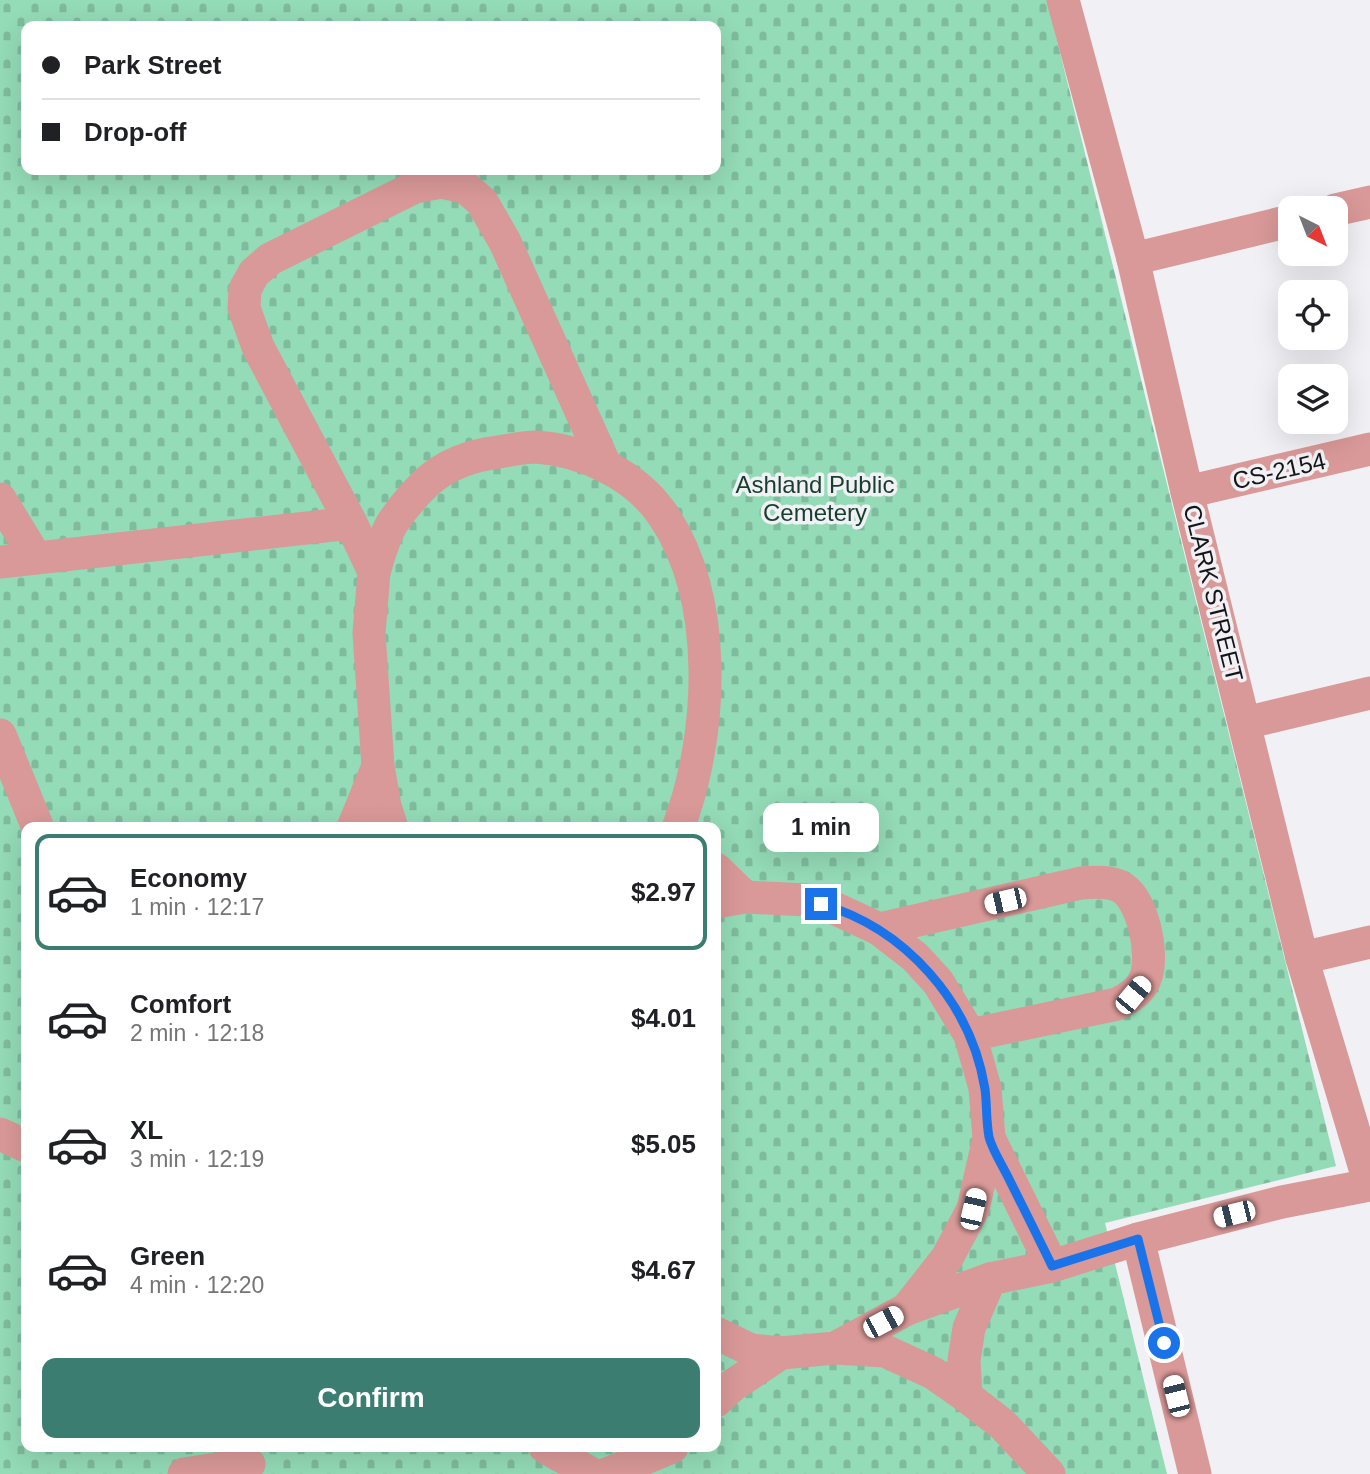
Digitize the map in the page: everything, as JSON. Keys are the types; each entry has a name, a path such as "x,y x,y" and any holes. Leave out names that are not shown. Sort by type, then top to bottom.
{"street":[{"name":"CLARK STREET","path":"1063,0 1133,259 1301,958 1370,1185"},
{"path":"374,572 258,347 244,308 245,289 254,273 270,259 415,187 441,182 464,187 482,202 505,242 607,467"},
{"path":"1348,207 1370,202"},
{"path":"1133,259 1278,224"},
{"path":"390,822 378,766 369,633 374,572 391,523 428,481 452,465 478,454 533,447 562,450 607,467 641,490 662,513 678,541 699,603 706,668 705,703 683,822"},
{"name":"CS-2154","path":"1187,492 1370,449"},
{"path":"0,499 36,558"},
{"path":"0,562 351,523"},
{"path":"1245,723 1370,693"},
{"path":"0,735 36,822"},
{"path":"355,822 378,766"},
{"path":"721,880 730,900 806,900 836,908 879,929 915,957 938,982 970,1035 985,1088 989,1138 973,1209 947,1258 907,1310"},
{"path":"879,929 1081,883 1101,882 1119,886 1133,895 1145,929 1150,965 1144,982 1133,995 1117,1004 970,1035"},
{"path":"1301,958 1370,942"},
{"path":"0,1133 21,1124"},
{"path":"0,1133 21,1144"},
{"path":"989,1138 1052,1266"},
{"path":"835,1348 907,1310 990,1279 1052,1266 1138,1239 1282,1202 1370,1185"},
{"path":"1138,1239 1195,1474"},
{"path":"966,1396 964,1360 969,1328 990,1279"},
{"path":"721,1335 751,1350 781,1353 835,1348 885,1351 933,1373 966,1396 1002,1424 1049,1474"},
{"path":"721,1396 733,1385 781,1353"},
{"path":"554,1452 592,1474"},
{"path":"607,1474 662,1452"},
{"path":"665,1474 672,1452"},
{"path":"184,1474 250,1462"}],"green space":[{"name":"Ashland Public Cemetery","path":"0,0 1047,0 1336,1166 1105,1223 1167,1474 0,1474"}],"route":[{"path":"821,904 836,908 879,929 915,957 938,982 970,1035 985,1088 989,1138 1052,1266 1138,1239 1164,1343"}]}
